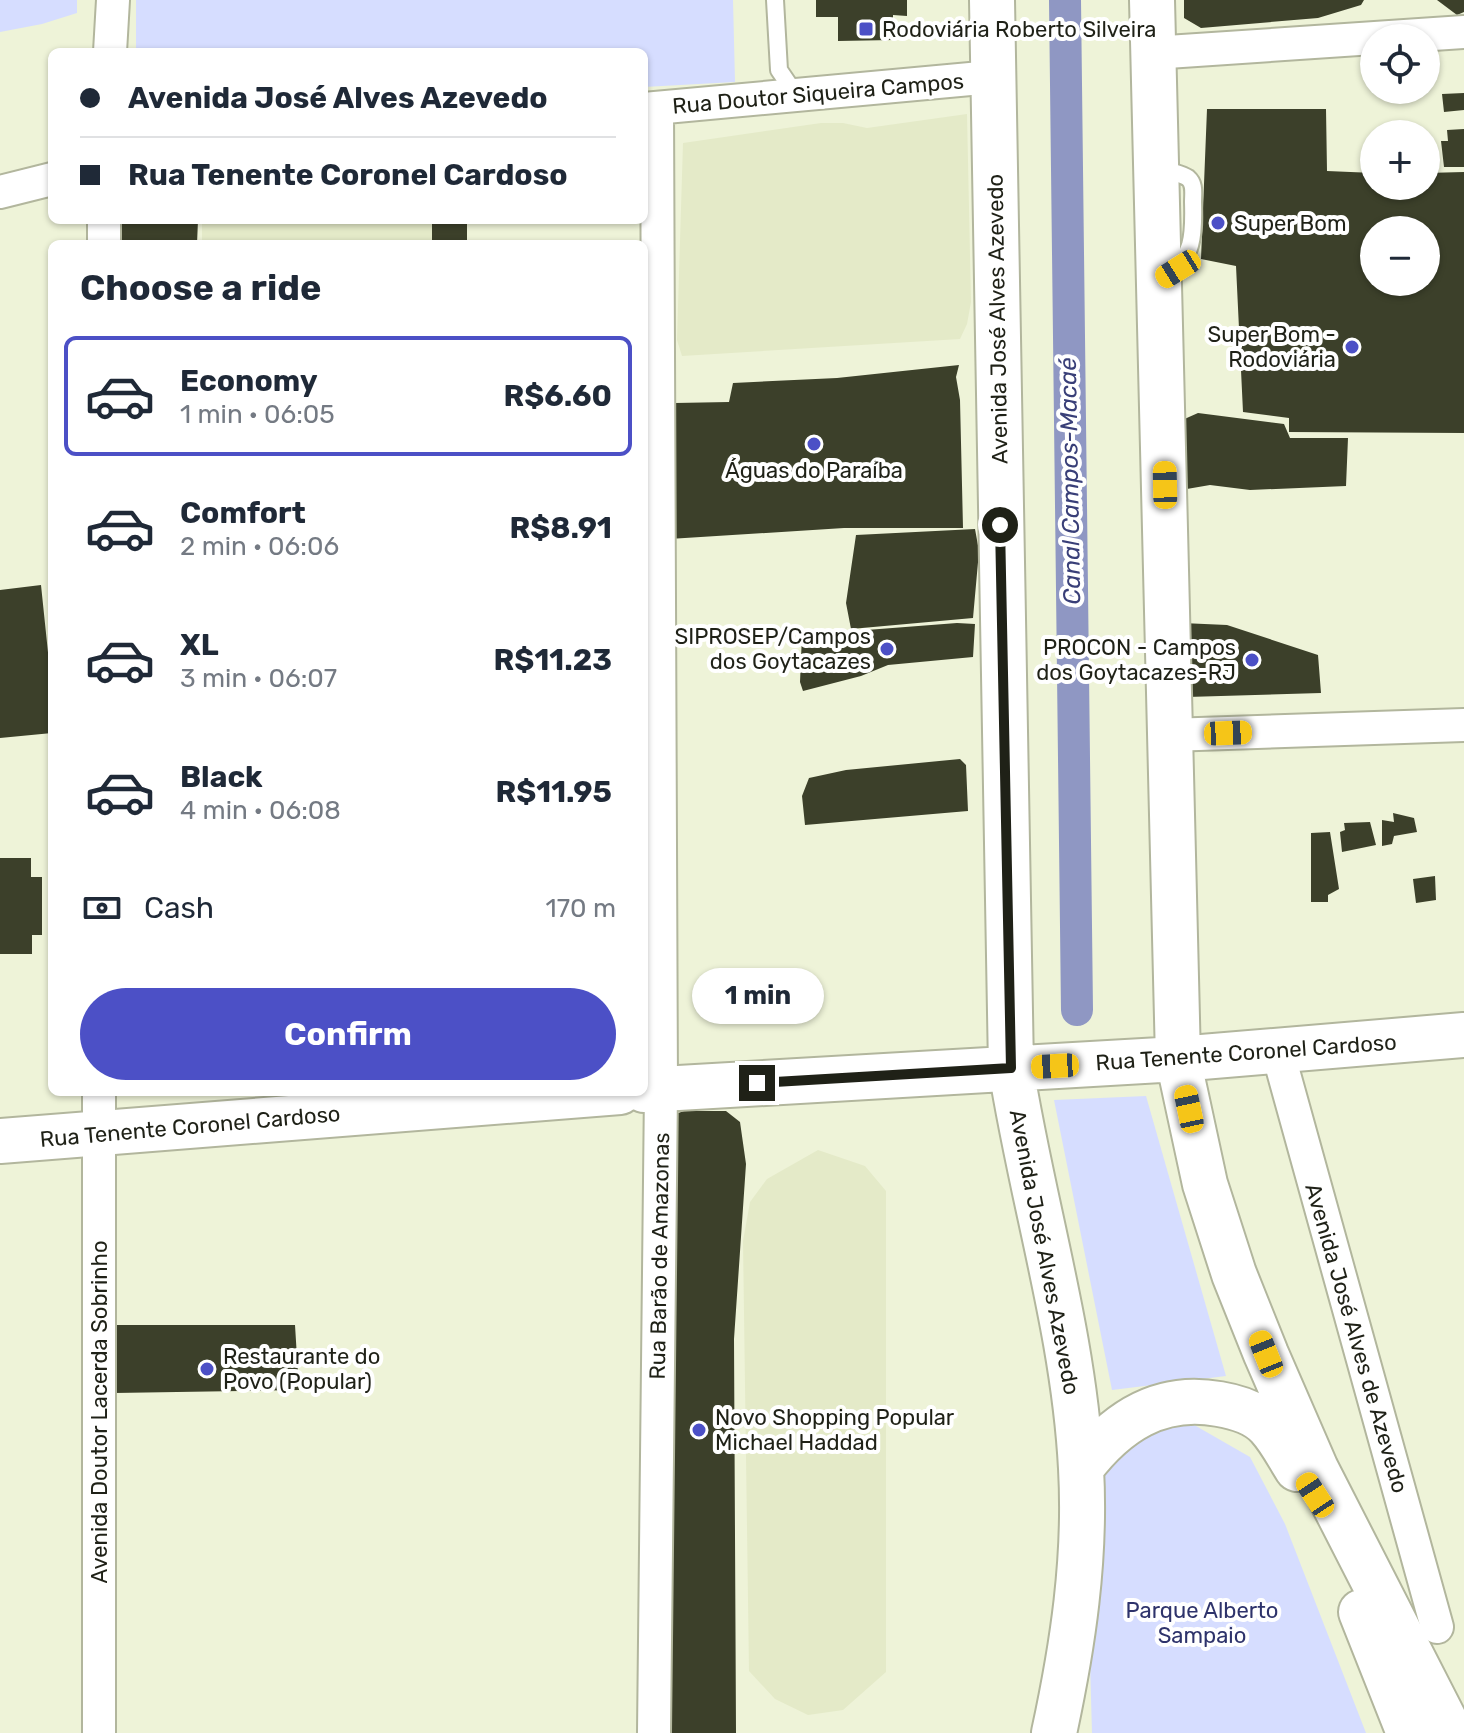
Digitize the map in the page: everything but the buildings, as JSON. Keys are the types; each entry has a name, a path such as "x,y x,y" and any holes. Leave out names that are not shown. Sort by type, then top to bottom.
{"main road":[{"name":"Avenida José Alves Azevedo","path":"992,0 1011,1068 1025,1156 1064,1336 1081,1468 1079,1605 1055,1732"},
{"path":"1152,0 1178,1059 1205,1184 1234,1274 1316,1469 1348,1579 1409,1733"},
{"name":"Rua Tenente Coronel Cardoso","path":"648,1091 1178,1059 1464,1035"},
{"name":"Rua Tenente Coronel Cardoso","path":"0,1141 99,1113 492,1096"},
{"path":"1081,1468 1110,1434 1132,1417 1165,1404 1198,1400 1240,1408 1268,1425 1331,1521"},
{"path":"1316,1469 1434,1628 1451,1733"}],"street":[{"path":"110,48 113,0"},
{"path":"1152,53 1464,32"},
{"name":"Rua Doutor Siqueira Campos","path":"650,108 992,77"},
{"name":"Rua Barão de Amazonas","path":"648,354 650,108"},
{"path":"0,192 48,180"},
{"path":"1169,735 1464,725"},
{"name":"Avenida José Alves de Azevedo","path":"1277,1049 1434,1628"},
{"name":"Rua Barão de Amazonas","path":"642,1096 654,1733"},
{"name":"Avenida Doutor Lacerda Sobrinho","path":"99,1113 99,1733"}],"lane":[{"path":"775,0 779,70 796,95"}],"shaded area":[{"path":"967,114 971,302 967,324 960,339 682,356 677,340 683,143 821,123 867,128"},
{"path":"202,224 432,224 432,240 202,240"},
{"path":"818,1150 865,1166 886,1191 886,1672 843,1710 808,1715 775,1699 749,1671 743,1241 750,1202 767,1179"}],"green space":[{"path":"0,0 77,0 77,13 0,32"},
{"path":"136,0 733,0 735,82 648,87 648,48 136,48"},
{"path":"1146,1096 1226,1376 1112,1390 1054,1100"},
{"name":"Parque Alberto Sampaio","path":"1189,1422 1250,1457 1285,1524 1366,1733 1092,1733 1090,1663 1100,1474 1136,1434"}],"waterway":[{"name":"Canal Campos-Macaé","path":"1065,0 1077,1010"}],"place":[{"name":"Rodoviária Roberto Silveira","path":"866,29"},
{"name":"Super Bom","path":"1218,223"},
{"name":"Super Bom - Rodoviária","path":"1352,347"},
{"name":"Águas do Paraíba","path":"814,444"},
{"name":"SIPROSEP/Campos dos Goytacazes","path":"887,649"},
{"name":"PROCON - Campos dos Goytacazes-RJ","path":"1252,660"},
{"name":"Restaurante do Povo (Popular)","path":"207,1369"},
{"name":"Novo Shopping Popular Michael Haddad","path":"699,1430"}],"route":[{"path":"757,1083 1011,1068 1000,525"}]}
